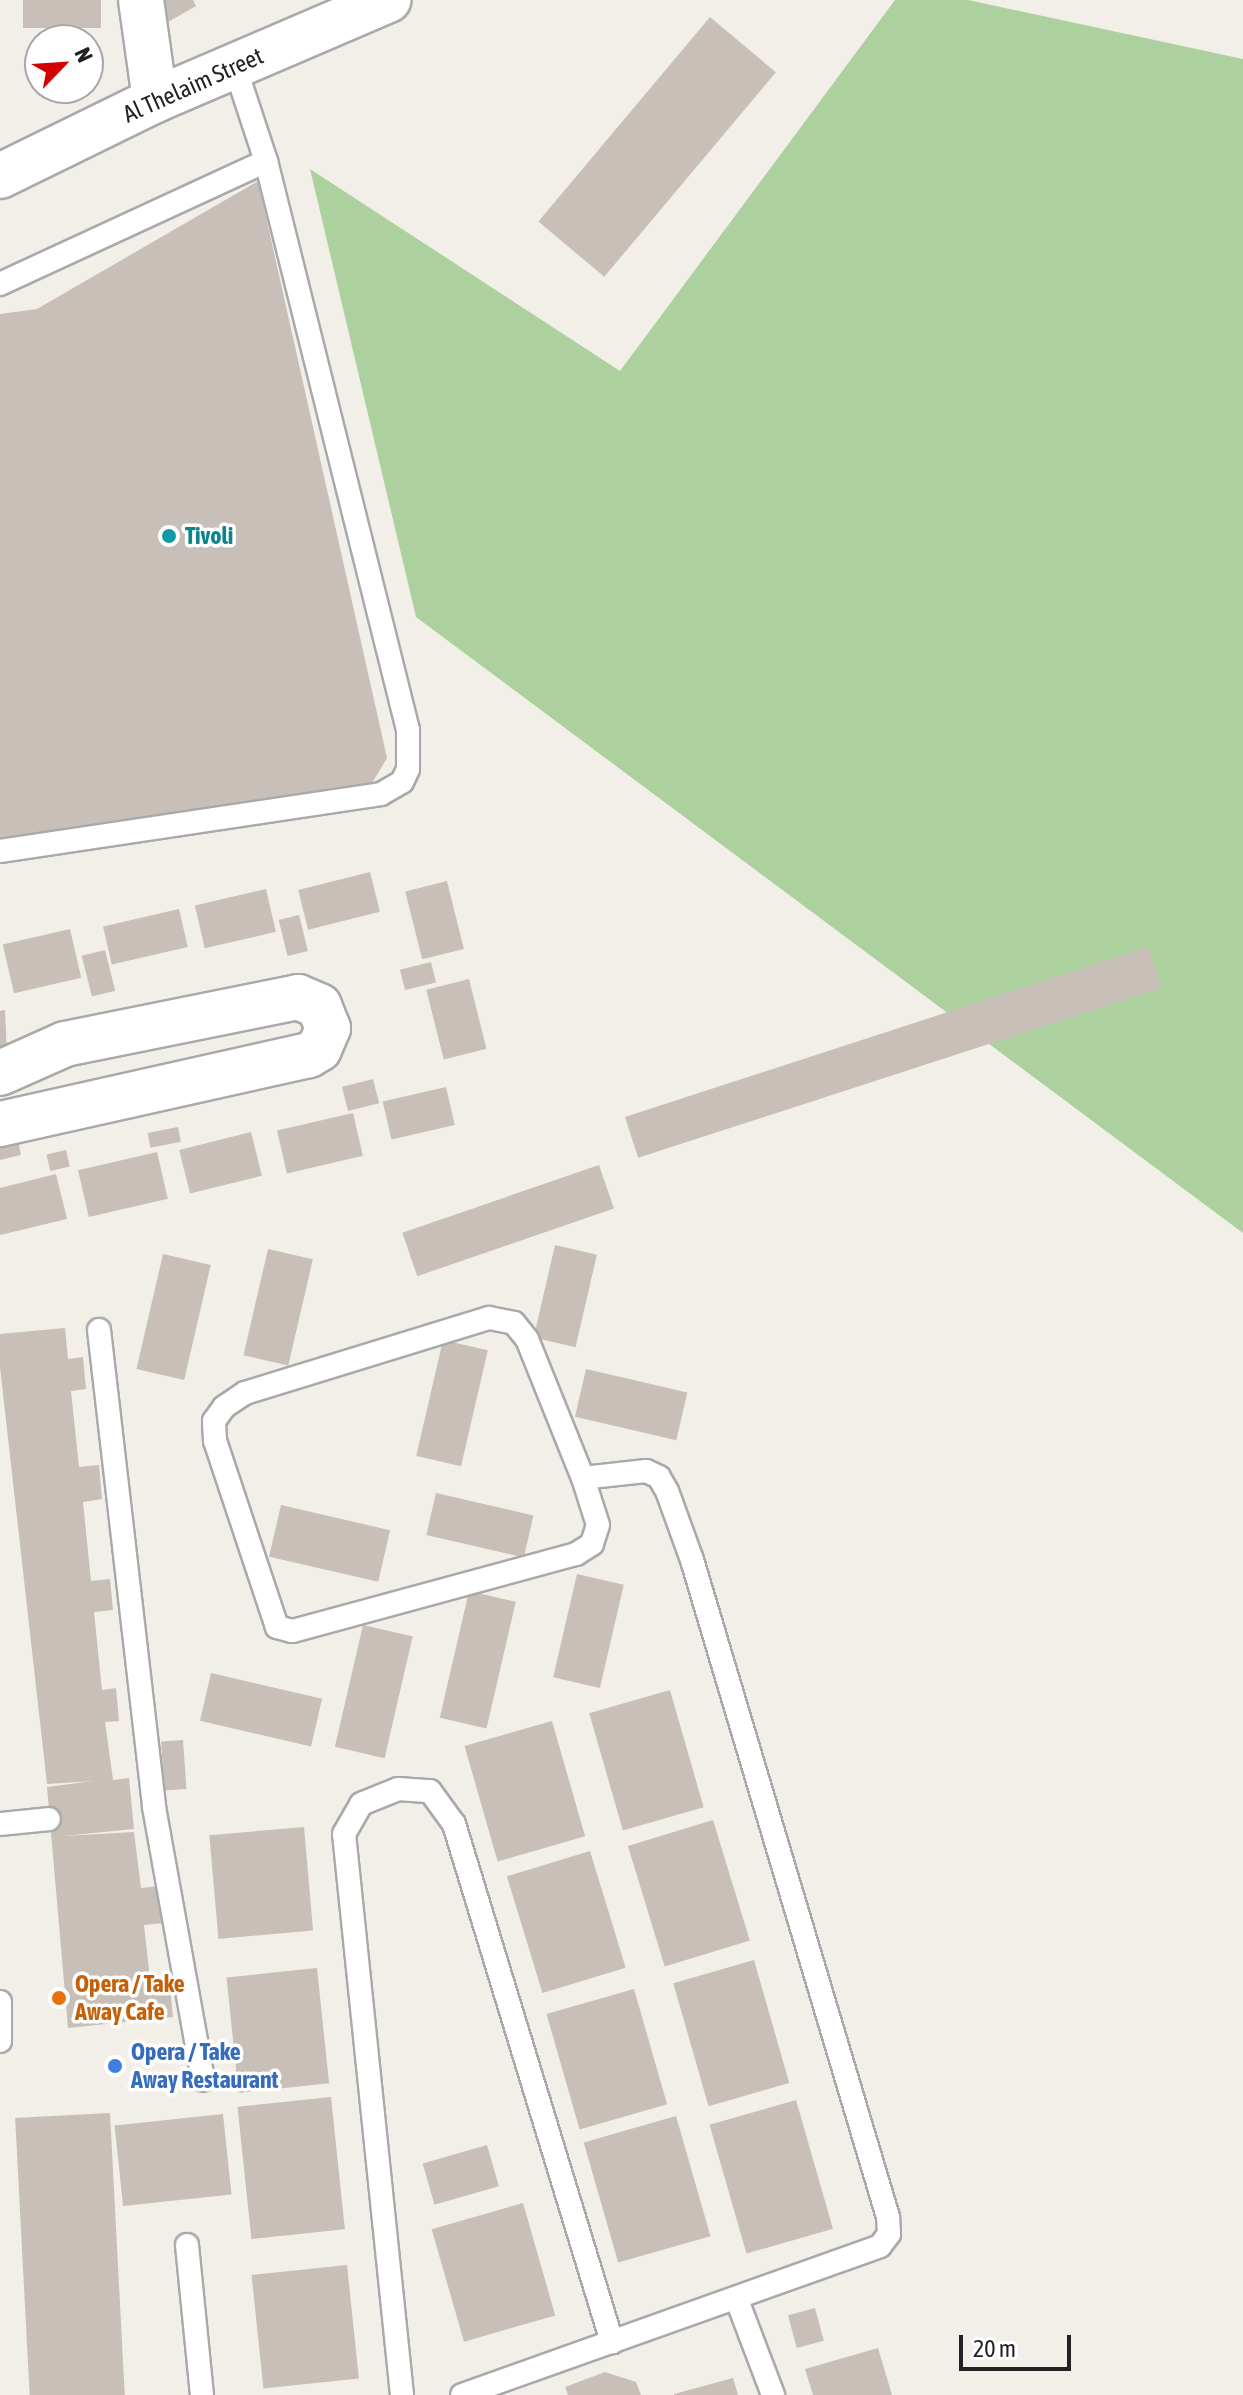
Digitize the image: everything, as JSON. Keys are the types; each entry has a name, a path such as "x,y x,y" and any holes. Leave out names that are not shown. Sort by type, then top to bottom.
{"street":[{"path":"141,0 155,100"},
{"name":"Al Thelaim Street","path":"0,176 155,100 388,0"},
{"path":"298,997 319,1006 328,1028 319,1049 309,1055 8,1122 4,1072 65,1044 298,997"}],"lane":[{"path":"0,851 381,794 402,782 408,769 408,730 266,161 235,67"},
{"path":"0,284 266,161"},
{"path":"489,1318 514,1323 527,1339 583,1478 598,1525 592,1544 576,1554 292,1631 277,1627 271,1614 215,1441 214,1421 224,1407 245,1393 489,1318"},
{"path":"99,1330 143,1808 203,2080"},
{"path":"462,2395 737,2300 880,2246 890,2225 692,1560 667,1491 659,1477 646,1471 583,1478"},
{"path":"402,2395 344,1834 361,1804 398,1789 430,1791 454,1824 612,2342"},
{"path":"0,1824 49,1819"},
{"path":"0,2002 0,2041"},
{"path":"187,2245 202,2395"},
{"path":"737,2300 773,2395"}],"green space":[{"path":"895,0 968,0 1243,59 1243,1233 416,617 310,169 620,371"}],"building":[{"path":"23,0 101,0 101,24 24,24 23,28"},
{"path":"156,0 193,0 196,6 168,22"},
{"path":"710,17 776,72 604,277 538,222"},
{"name":"Tivoli","path":"258,181 387,758 368,790 0,839 0,314 37,309"},
{"path":"370,872 380,912 308,930 298,890"},
{"path":"447,881 464,949 422,959 405,891"},
{"path":"266,889 276,932 205,948 195,905"},
{"path":"179,909 188,947 112,965 103,927"},
{"path":"299,915 308,951 288,956 279,920"},
{"path":"70,929 81,978 14,993 3,945"},
{"path":"1148,947 1161,988 638,1158 625,1117"},
{"path":"105,950 115,991 92,997 82,956"},
{"path":"431,962 436,982 405,990 400,970"},
{"path":"469,979 486,1049 444,1060 426,990"},
{"path":"5,1010 7,1056 0,1057 0,1011"},
{"path":"373,1079 379,1103 348,1111 342,1087"},
{"path":"446,1087 455,1125 391,1140 383,1102"},
{"path":"353,1113 363,1156 287,1173 277,1131"},
{"path":"178,1127 181,1142 150,1148 148,1133"},
{"path":"251,1132 262,1176 190,1194 179,1150"},
{"path":"17,1136 21,1155 0,1160 0,1140"},
{"path":"66,1150 70,1167 50,1171 47,1154"},
{"path":"157,1152 168,1199 89,1217 78,1170"},
{"path":"599,1165 614,1208 417,1276 402,1233"},
{"path":"56,1174 67,1219 0,1235 0,1188"},
{"path":"555,1245 597,1255 576,1347 534,1338"},
{"path":"268,1249 313,1259 288,1366 243,1355"},
{"path":"163,1254 211,1265 184,1380 136,1369"},
{"path":"65,1328 68,1359 83,1357 86,1389 71,1391 79,1467 99,1465 102,1499 83,1502 91,1581 110,1579 113,1610 94,1612 102,1690 116,1688 119,1721 105,1722 113,1780 129,1778 134,1829 63,1836 134,1832 141,1888 159,1886 163,1923 144,1925 150,1979 169,1977 173,2017 68,2028 47,1787 93,1781 47,1784 0,1367 0,1334"},
{"path":"443,1340 488,1350 461,1466 416,1456"},
{"path":"586,1369 687,1392 676,1440 575,1417"},
{"path":"436,1493 533,1515 524,1557 426,1535"},
{"path":"281,1505 390,1530 378,1582 269,1557"},
{"path":"577,1574 624,1585 600,1688 553,1677"},
{"path":"469,1591 516,1602 487,1728 440,1718"},
{"path":"363,1625 413,1636 385,1758 335,1747"},
{"path":"211,1673 322,1699 311,1746 200,1721"},
{"path":"670,1690 704,1807 623,1830 589,1713"},
{"path":"552,1721 585,1836 498,1861 465,1746"},
{"path":"183,1740 186,1789 164,1790 161,1742"},
{"path":"713,1820 750,1940 665,1967 628,1846"},
{"path":"304,1827 313,1931 218,1939 209,1835"},
{"path":"590,1851 626,1968 542,1993 507,1876"},
{"path":"754,1960 789,2083 709,2106 673,1983"},
{"path":"317,1968 329,2083 239,2093 226,1978"},
{"path":"634,1989 667,2104 580,2129 547,2014"},
{"path":"331,2097 345,2229 251,2239 238,2107"},
{"path":"796,2100 833,2229 746,2254 709,2125"},
{"path":"110,2113 125,2395 30,2395 15,2118"},
{"path":"223,2114 231,2195 123,2206 115,2125"},
{"path":"676,2116 710,2236 618,2263 584,2142"},
{"path":"487,2145 499,2186 434,2205 423,2163"},
{"path":"523,2203 555,2315 464,2342 432,2229"},
{"path":"347,2265 359,2378 263,2388 252,2275"},
{"path":"815,2308 824,2341 797,2348 788,2315"},
{"path":"878,2348 892,2395 813,2395 805,2369"},
{"path":"605,2372 636,2382 641,2395 568,2395 565,2387"},
{"path":"733,2378 738,2395 674,2395 674,2394"}],"place":[{"name":"Tivoli","path":"169,536"},
{"name":"Opera / Take Away Cafe","path":"59,1998"},
{"name":"Opera / Take Away Restaurant","path":"115,2066"}]}
